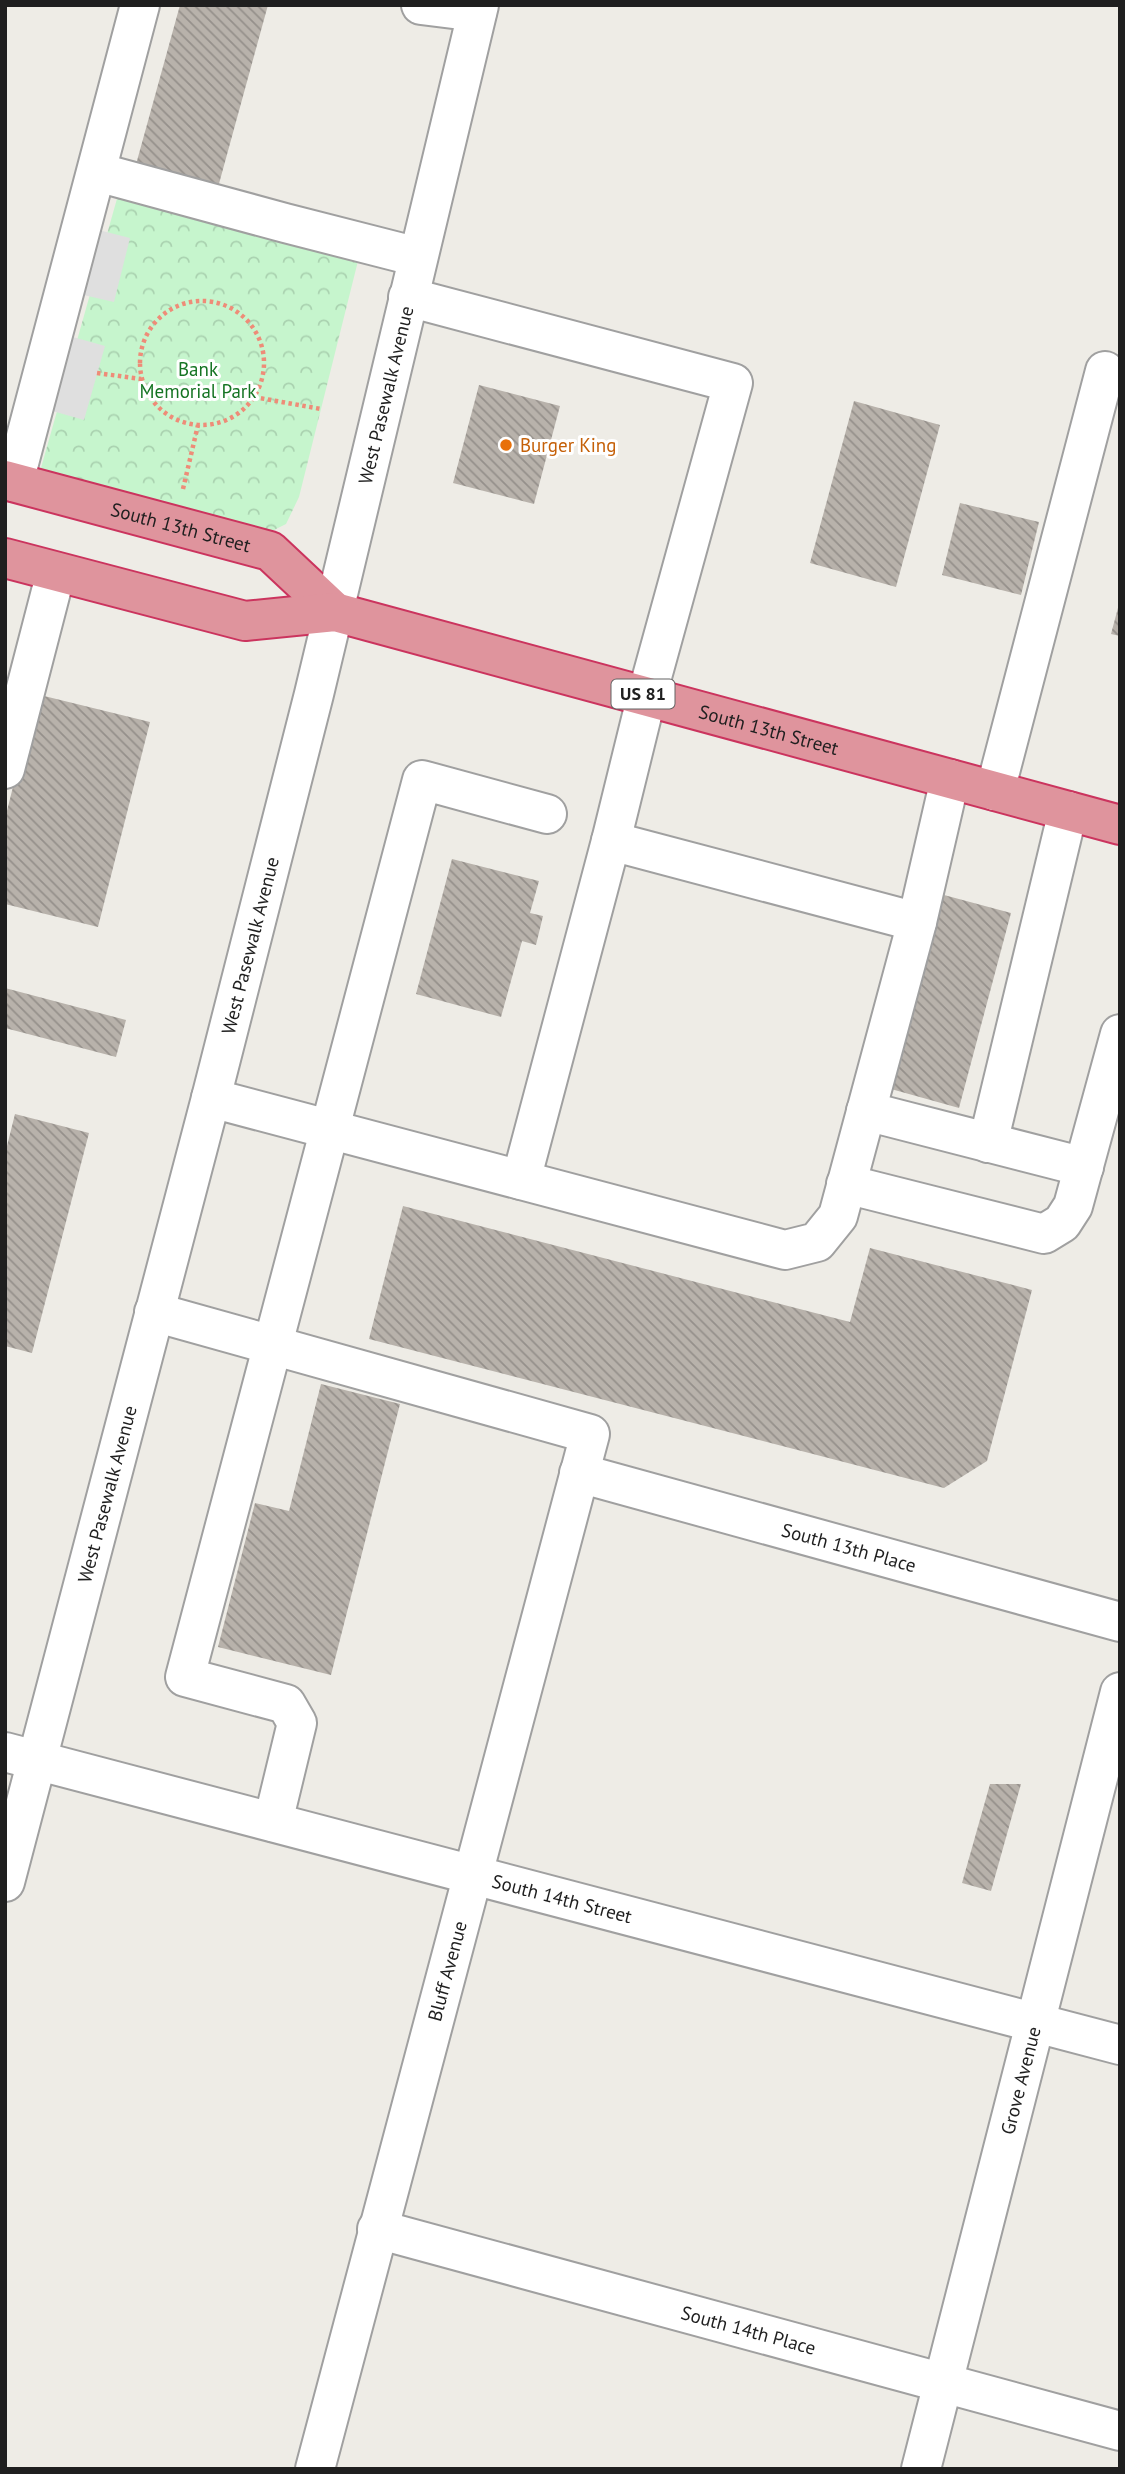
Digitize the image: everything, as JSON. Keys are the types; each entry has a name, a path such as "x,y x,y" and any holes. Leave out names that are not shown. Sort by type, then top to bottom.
{"highway":[{"name":"South 13th Street","path":"10,481 270,551 335,612"},
{"name":"South 13th Street","path":"5,558 245,621 335,612 1120,825"}],"street":[{"path":"10,481 141,5"},
{"path":"421,5 478,9"},
{"name":"West Pasewalk Avenue","path":"5,1882 22,1756 154,1312 211,1098 335,612 478,9"},
{"path":"97,172 418,257"},
{"path":"408,298 733,383 647,695 521,1180"},
{"path":"995,790 1105,371"},
{"path":"5,769 55,572"},
{"path":"211,1098 785,1250 817,1242 838,1216 916,922 950,779"},
{"path":"273,1822 297,1723 286,1704 185,1677 422,780 547,814"},
{"path":"988,1143 1068,810"},
{"path":"611,841 916,922"},
{"path":"846,1184 1044,1234 1062,1223 1073,1206 1120,1034"},
{"path":"866,1111 1084,1167"},
{"path":"154,1312 274,1345"},
{"name":"Bluff Avenue","path":"274,1345 590,1434 315,2469"},
{"name":"South 13th Place","path":"579,1473 1120,1622"},
{"name":"Grove Avenue","path":"921,2469 1120,1692"},
{"name":"South 14th Street","path":"22,1756 1120,2045"},
{"name":"South 14th Place","path":"377,2228 1120,2431"}],"path":[{"path":"191,302 211,302 231,308 247,320 259,338 264,357 262,378 254,397 230,419 214,424 198,425 179,421 162,411 149,397 141,379 140,358 145,338 156,321 172,308 191,302"},
{"path":"97,373 141,379"},
{"path":"254,397 321,409"},
{"path":"181,496 198,425"}],"green space":[{"name":"Bank Memorial Park","path":"122,181 360,253 299,497 286,524 272,531 39,475"}],"shaded area":[{"path":"83,226 130,238 114,302 66,291"},
{"path":"55,332 105,346 84,420 35,406"}],"building":[{"path":"180,5 268,5 217,191 135,168"},
{"name":"Burger King","path":"479,385 560,406 534,504 453,483"},
{"path":"854,401 940,425 896,587 810,563"},
{"path":"960,503 1039,522 1021,595 942,575"},
{"path":"1120,604 1120,636 1111,634"},
{"path":"36,694 150,722 98,927 5,904 5,819"},
{"path":"452,859 539,881 530,913 543,916 536,945 522,941 501,1017 416,994"},
{"path":"944,895 1011,913 959,1108 891,1089"},
{"path":"5,988 126,1020 116,1057 5,1028"},
{"path":"15,1114 89,1133 32,1353 5,1346 5,1154"},
{"path":"403,1206 850,1322 870,1248 1032,1290 987,1461 944,1488 369,1339"},
{"path":"321,1384 400,1404 331,1675 218,1647 255,1503 289,1511"},
{"path":"990,1784 1021,1784 991,1891 962,1883"}],"place":[{"name":"Burger King","path":"506,445"}]}
